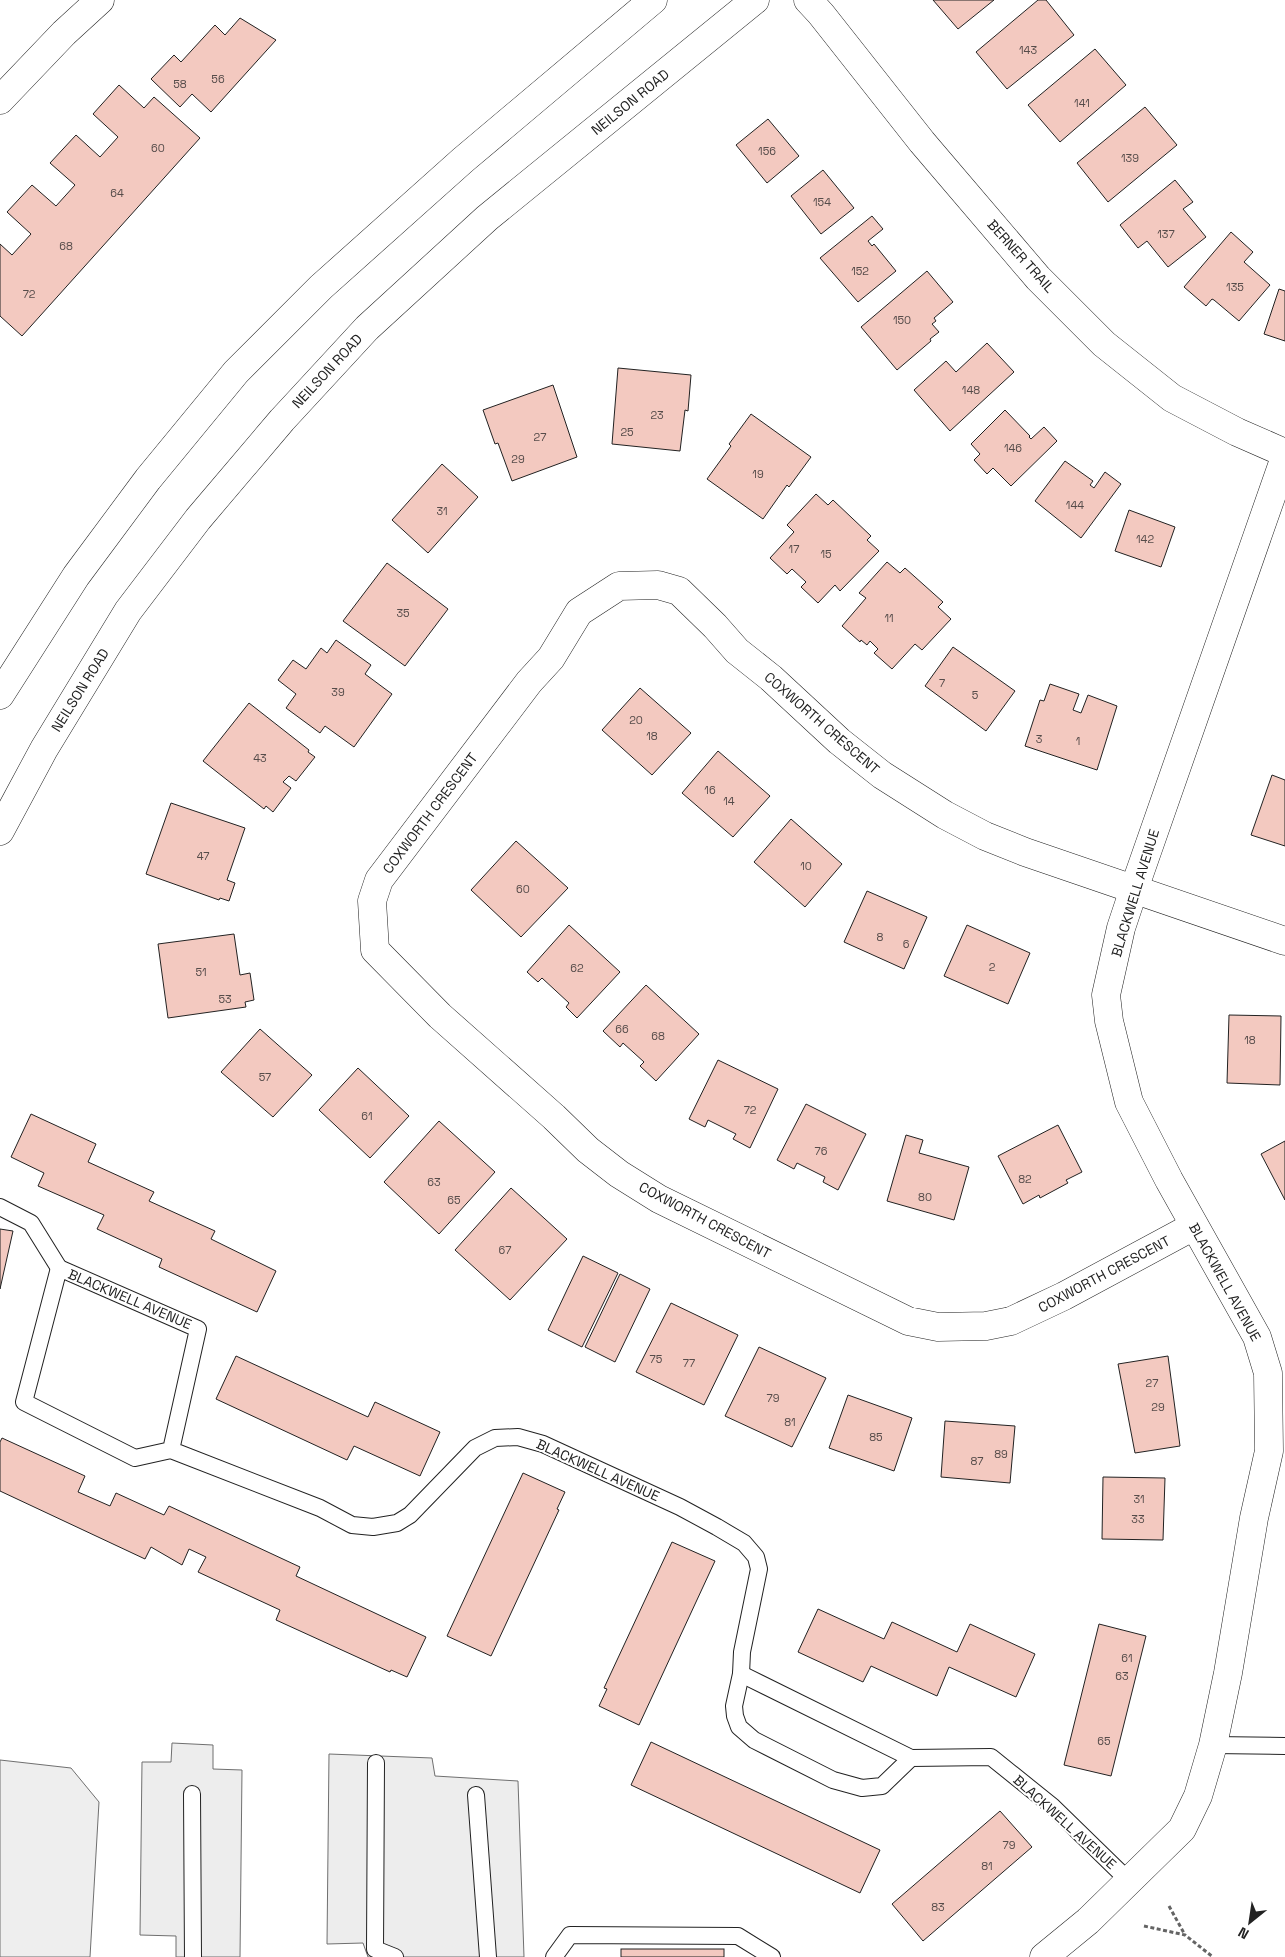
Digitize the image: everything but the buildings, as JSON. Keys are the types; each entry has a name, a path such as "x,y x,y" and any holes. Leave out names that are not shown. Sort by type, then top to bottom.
{"street":[{"path":"0,100 100,0"},
{"path":"0,695 76,576 148,479 236,372 321,287 463,160 653,0"},
{"name":"NEILSON ROAD","path":"0,831 44,748 128,611 198,519 282,420 367,328 487,218 756,0"},
{"name":"BERNER TRAIL","path":"808,0 922,142 1032,272 1104,344 1172,398 1237,432 1285,453"},
{"name":"BLACKWELL AVENUE","path":"1044,1957 1088,1921 1130,1882 1182,1829 1198,1796 1213,1745 1228,1673 1254,1518 1269,1451 1277,1372 1194,1226 1129,1102 1109,1021 1106,995 1121,928 1285,457"},
{"name":"COXWORTH CRESCENT","path":"1194,1226 1064,1296 1011,1321 986,1326 946,1327 908,1321 738,1239 659,1198 619,1174 588,1150 554,1117 440,1016 375,950 372,901 379,880 523,690 551,658 579,612 619,586 658,585 679,591 715,626 737,651 771,678 839,741 882,775 913,796 985,836 1025,852 1285,941"}],"lane":[{"name":"BLACKWELL AVENUE","path":"0,1207 31,1223 58,1268 198,1329 171,1450"},
{"name":"BLACKWELL AVENUE","path":"58,1268 24,1402 135,1458 171,1450 320,1508 352,1525 373,1527 397,1523 410,1515 463,1459 476,1448 495,1438 518,1437 543,1444 680,1507 744,1543 756,1557 759,1569 742,1652 741,1674 734,1706 739,1727 754,1740 833,1780 862,1788 882,1786 911,1758"},
{"name":"BLACKWELL AVENUE","path":"741,1674 911,1758 992,1756 1052,1806 1130,1882"},
{"path":"1213,1745 1285,1746"},
{"path":"376,1763 375,1949 395,1957"},
{"path":"192,1794 193,1957"},
{"path":"476,1795 488,1957"},
{"path":"554,1957 570,1935 738,1936 772,1957"}],"path":[{"path":"1169,1906 1185,1935 1213,1957"},
{"path":"1144,1926 1185,1935"}],"shaded area":[{"path":"172,1743 213,1745 213,1769 242,1770 240,1957 176,1957 176,1936 140,1935 142,1762 171,1762"},
{"path":"329,1754 432,1758 435,1776 518,1781 524,1957 368,1957 363,1943 327,1944"},
{"path":"0,1760 71,1768 99,1802 90,1957 0,1957"}]}
